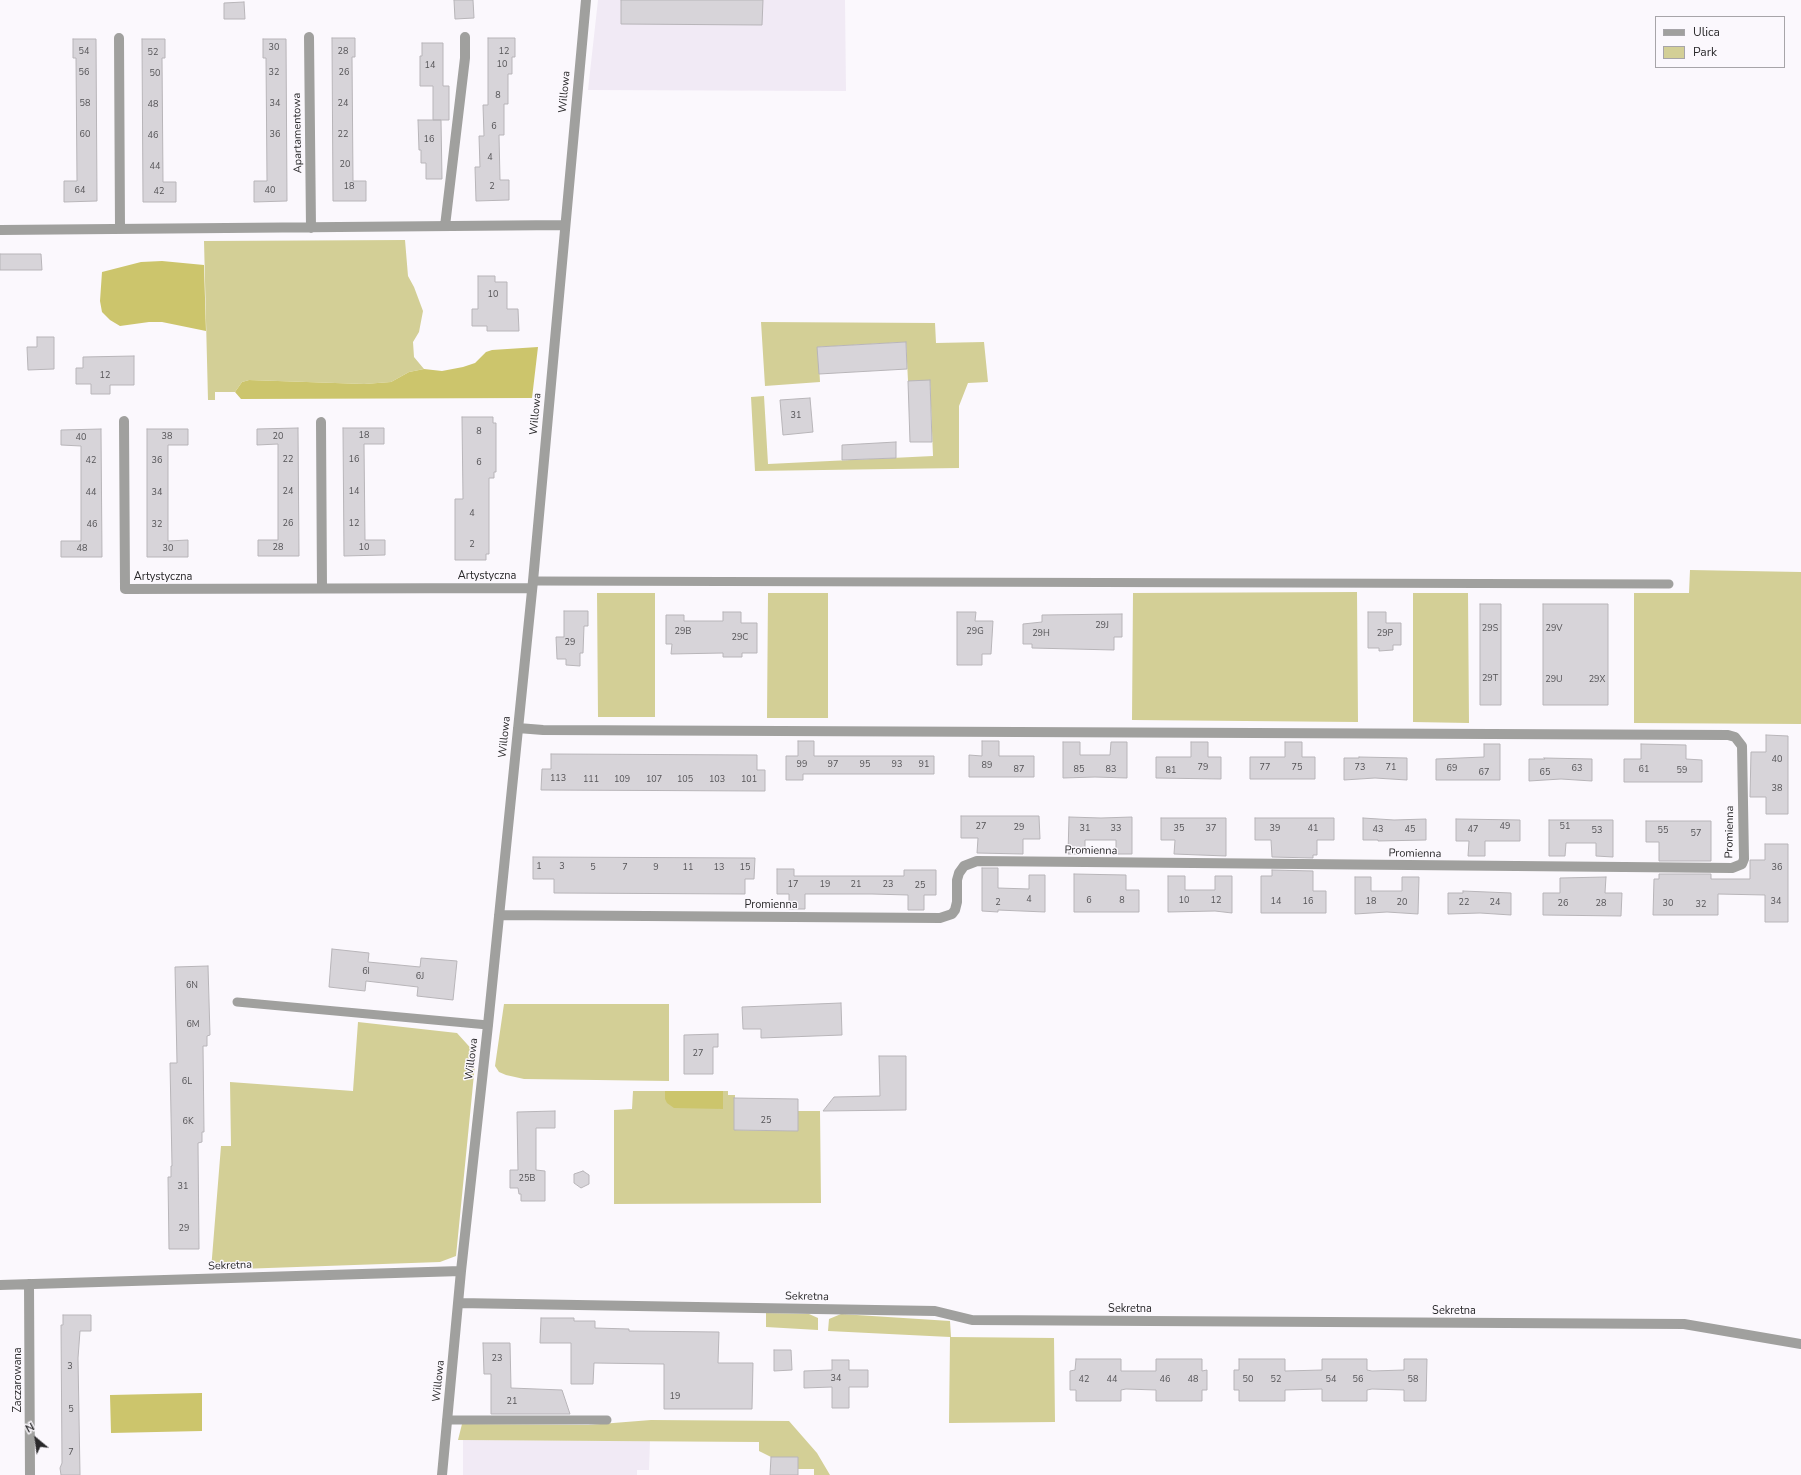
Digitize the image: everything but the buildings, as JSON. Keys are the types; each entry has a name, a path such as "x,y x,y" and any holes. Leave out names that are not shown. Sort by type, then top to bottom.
{"street":[{"name":"Willowa","path":"442,1475 461,1271 488,1025 533,584 586,0"},
{"name":"Apartamentowa","path":"309,37 311,228"},
{"path":"446,226 465,58 465,37"},
{"path":"119,38 120,229"},
{"path":"0,230 565,225"},
{"name":"Artystyczna","path":"124,421 124,589 322,588 533,584"},
{"path":"321,422 322,588"},
{"name":"Promienna","path":"499,915 940,918 952,914 955,910 957,902 957,880 959,873 964,866 977,861 1732,868 1742,864 1744,858 1742,746 1735,737 1728,734 551,730 518,728"},
{"name":"Sekretna","path":"0,1285 461,1271"},
{"name":"Zaczarowana","path":"29,1284 30,1475"},
{"name":"Sekretna","path":"458,1303 935,1311 972,1320 1684,1324 1801,1344"}],"lane":[{"path":"533,584 1670,584"},
{"path":"237,1002 488,1025"},
{"path":"447,1420 607,1420"}],"shaded area":[{"path":"598,0 845,0 846,91 588,90"},
{"path":"162,261 204,265 206,331 162,322 149,322 120,326 110,320 102,312 100,301 102,272 141,262"},
{"path":"538,347 532,398 241,399 235,392 242,382 249,380 364,384 391,382 409,372 424,369 442,371 463,367 475,363 486,352 492,350"},
{"path":"665,1091 723,1091 723,1109 674,1108 667,1103 665,1099"},
{"path":"202,1393 202,1431 111,1433 110,1395"},
{"path":"463,1440 650,1441 649,1470 637,1470 637,1475 463,1475"}],"green space":[{"path":"405,240 408,276 423,311 419,332 413,342 414,357 424,369 409,372 391,382 364,384 249,380 242,382 235,392 215,392 215,400 208,400 204,241"},
{"path":"761,322 935,323 936,343 984,342 988,382 968,383 959,406 959,468 755,471 751,397 764,396 768,464 933,456 930,381 908,381 906,342 818,347 820,382 765,386"},
{"path":"1690,570 1801,572 1801,724 1634,723 1634,593 1689,593"},
{"path":"1357,592 1358,722 1132,720 1133,593"},
{"path":"597,593 655,593 655,717 598,717"},
{"path":"768,593 828,593 828,718 767,718"},
{"path":"1413,593 1468,593 1469,723 1413,722"},
{"path":"504,1004 669,1004 669,1081 524,1079 499,1072 495,1066"},
{"path":"358,1022 457,1033 476,1054 456,1256 440,1262 211,1270 221,1146 231,1146 230,1082 353,1091"},
{"path":"633,1091 665,1091 665,1099 723,1109 723,1091 728,1091 728,1095 735,1095 734,1130 798,1131 798,1111 820,1111 821,1203 614,1204 614,1110 632,1109"},
{"path":"766,1313 809,1314 818,1318 818,1330 766,1327"},
{"path":"841,1314 950,1321 951,1337 1054,1338 1055,1422 949,1423 950,1337 828,1331 829,1319"},
{"path":"651,1420 789,1421 817,1453 830,1475 814,1475 814,1469 798,1469 798,1457 771,1457 759,1451 759,1442 458,1440 462,1424 588,1425"}]}
